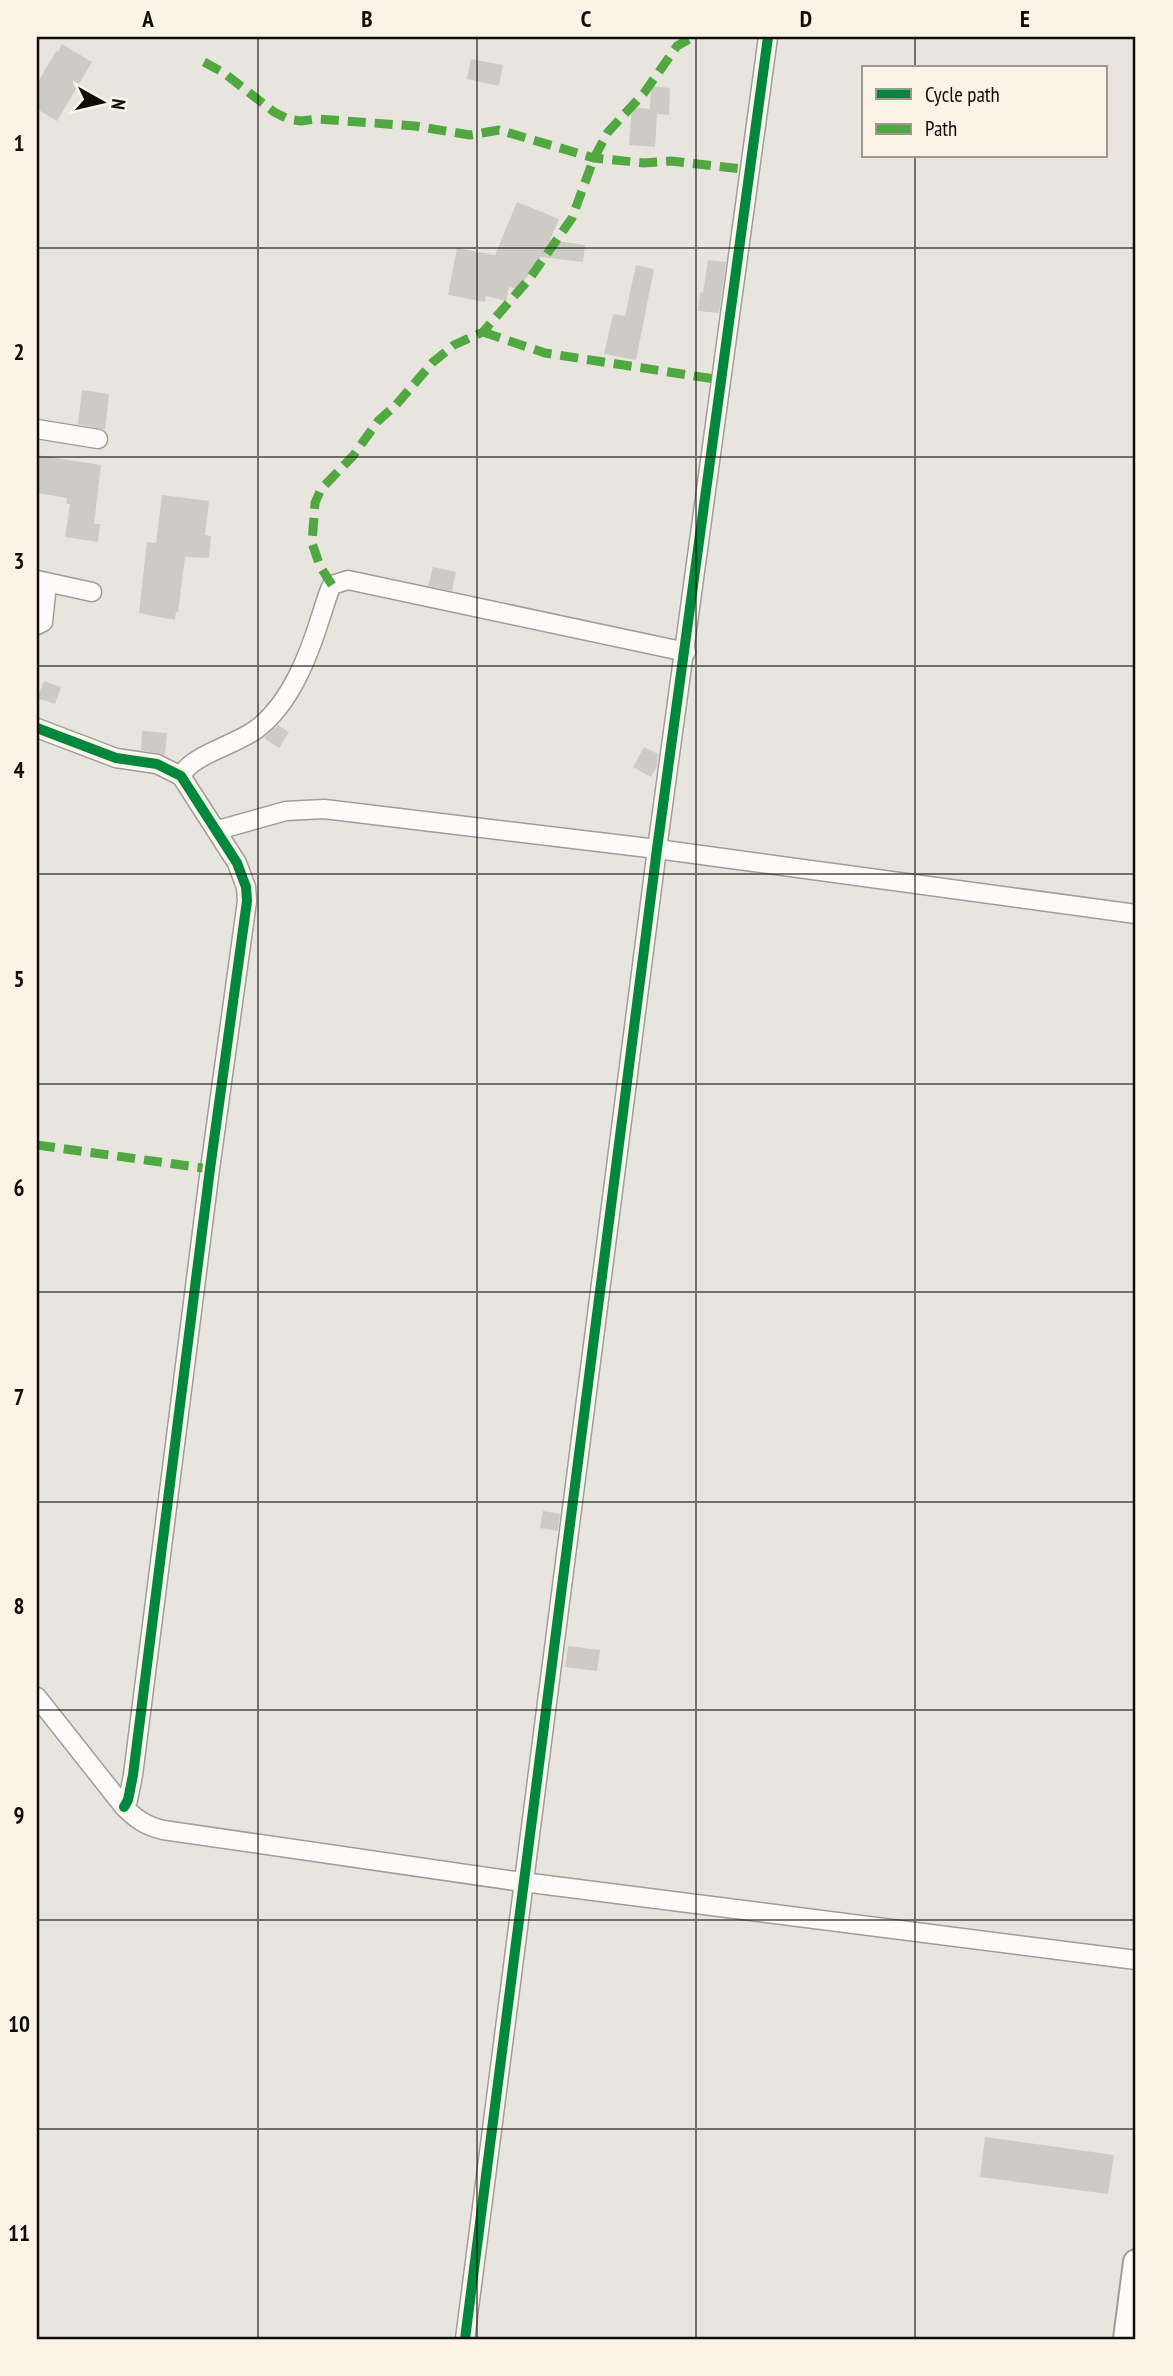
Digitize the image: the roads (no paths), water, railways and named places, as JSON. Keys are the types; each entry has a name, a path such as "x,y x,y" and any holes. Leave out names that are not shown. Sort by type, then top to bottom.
{"main road":[{"path":"1126,2339 1136,2262"}],"street":[{"path":"465,2339 657,849 768,37"},
{"path":"37,429 98,439"},
{"path":"181,776 186,767 197,759 226,748 258,728 285,698 299,672 332,585 348,580 686,652"},
{"path":"37,625 43,622 42,582 92,592"},
{"path":"37,728 116,758 157,764 181,776 218,830 242,876 247,901 211,1156 132,1775 128,1800 124,1807"},
{"path":"218,830 286,811 324,809 657,849 1136,914"},
{"path":"37,1697 124,1807 149,1827 525,1882 852,1926 1136,1960"}]}
